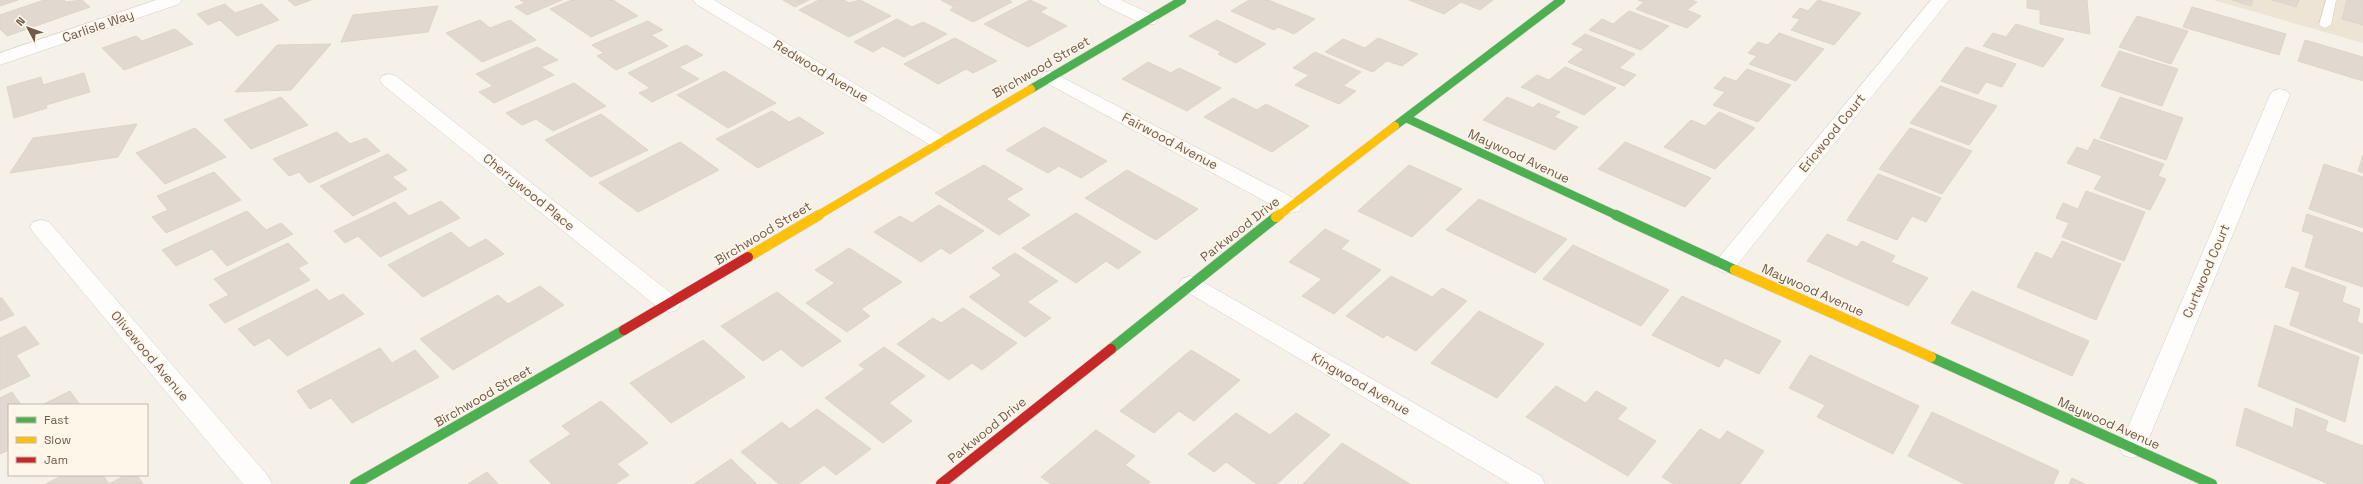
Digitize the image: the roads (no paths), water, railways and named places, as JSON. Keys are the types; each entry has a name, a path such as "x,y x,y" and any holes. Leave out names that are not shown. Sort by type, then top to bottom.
{"street":[{"name":"Carlisle Way","path":"0,59 173,0"},
{"name":"Redwood Avenue","path":"702,0 940,142"},
{"path":"1107,0 1149,20"},
{"name":"Birchwood Street","path":"355,484 669,304 940,142 1182,0"},
{"name":"Parkwood Drive","path":"941,484 1190,284 1561,0"},
{"name":"Ericwood Court","path":"1725,265 1940,0"},
{"name":"Fairwood Avenue","path":"1050,77 1291,206"},
{"name":"Cherrywood Place","path":"389,80 669,304"},
{"name":"Curtwood Court","path":"2132,448 2280,94"},
{"name":"Maywood Avenue","path":"1406,118 1725,265 2212,484"},
{"name":"Olivewood Avenue","path":"41,227 259,484"},
{"name":"Kingwood Avenue","path":"1190,284 1532,484"}],"lane":[{"path":"2325,25 2331,0"}]}
